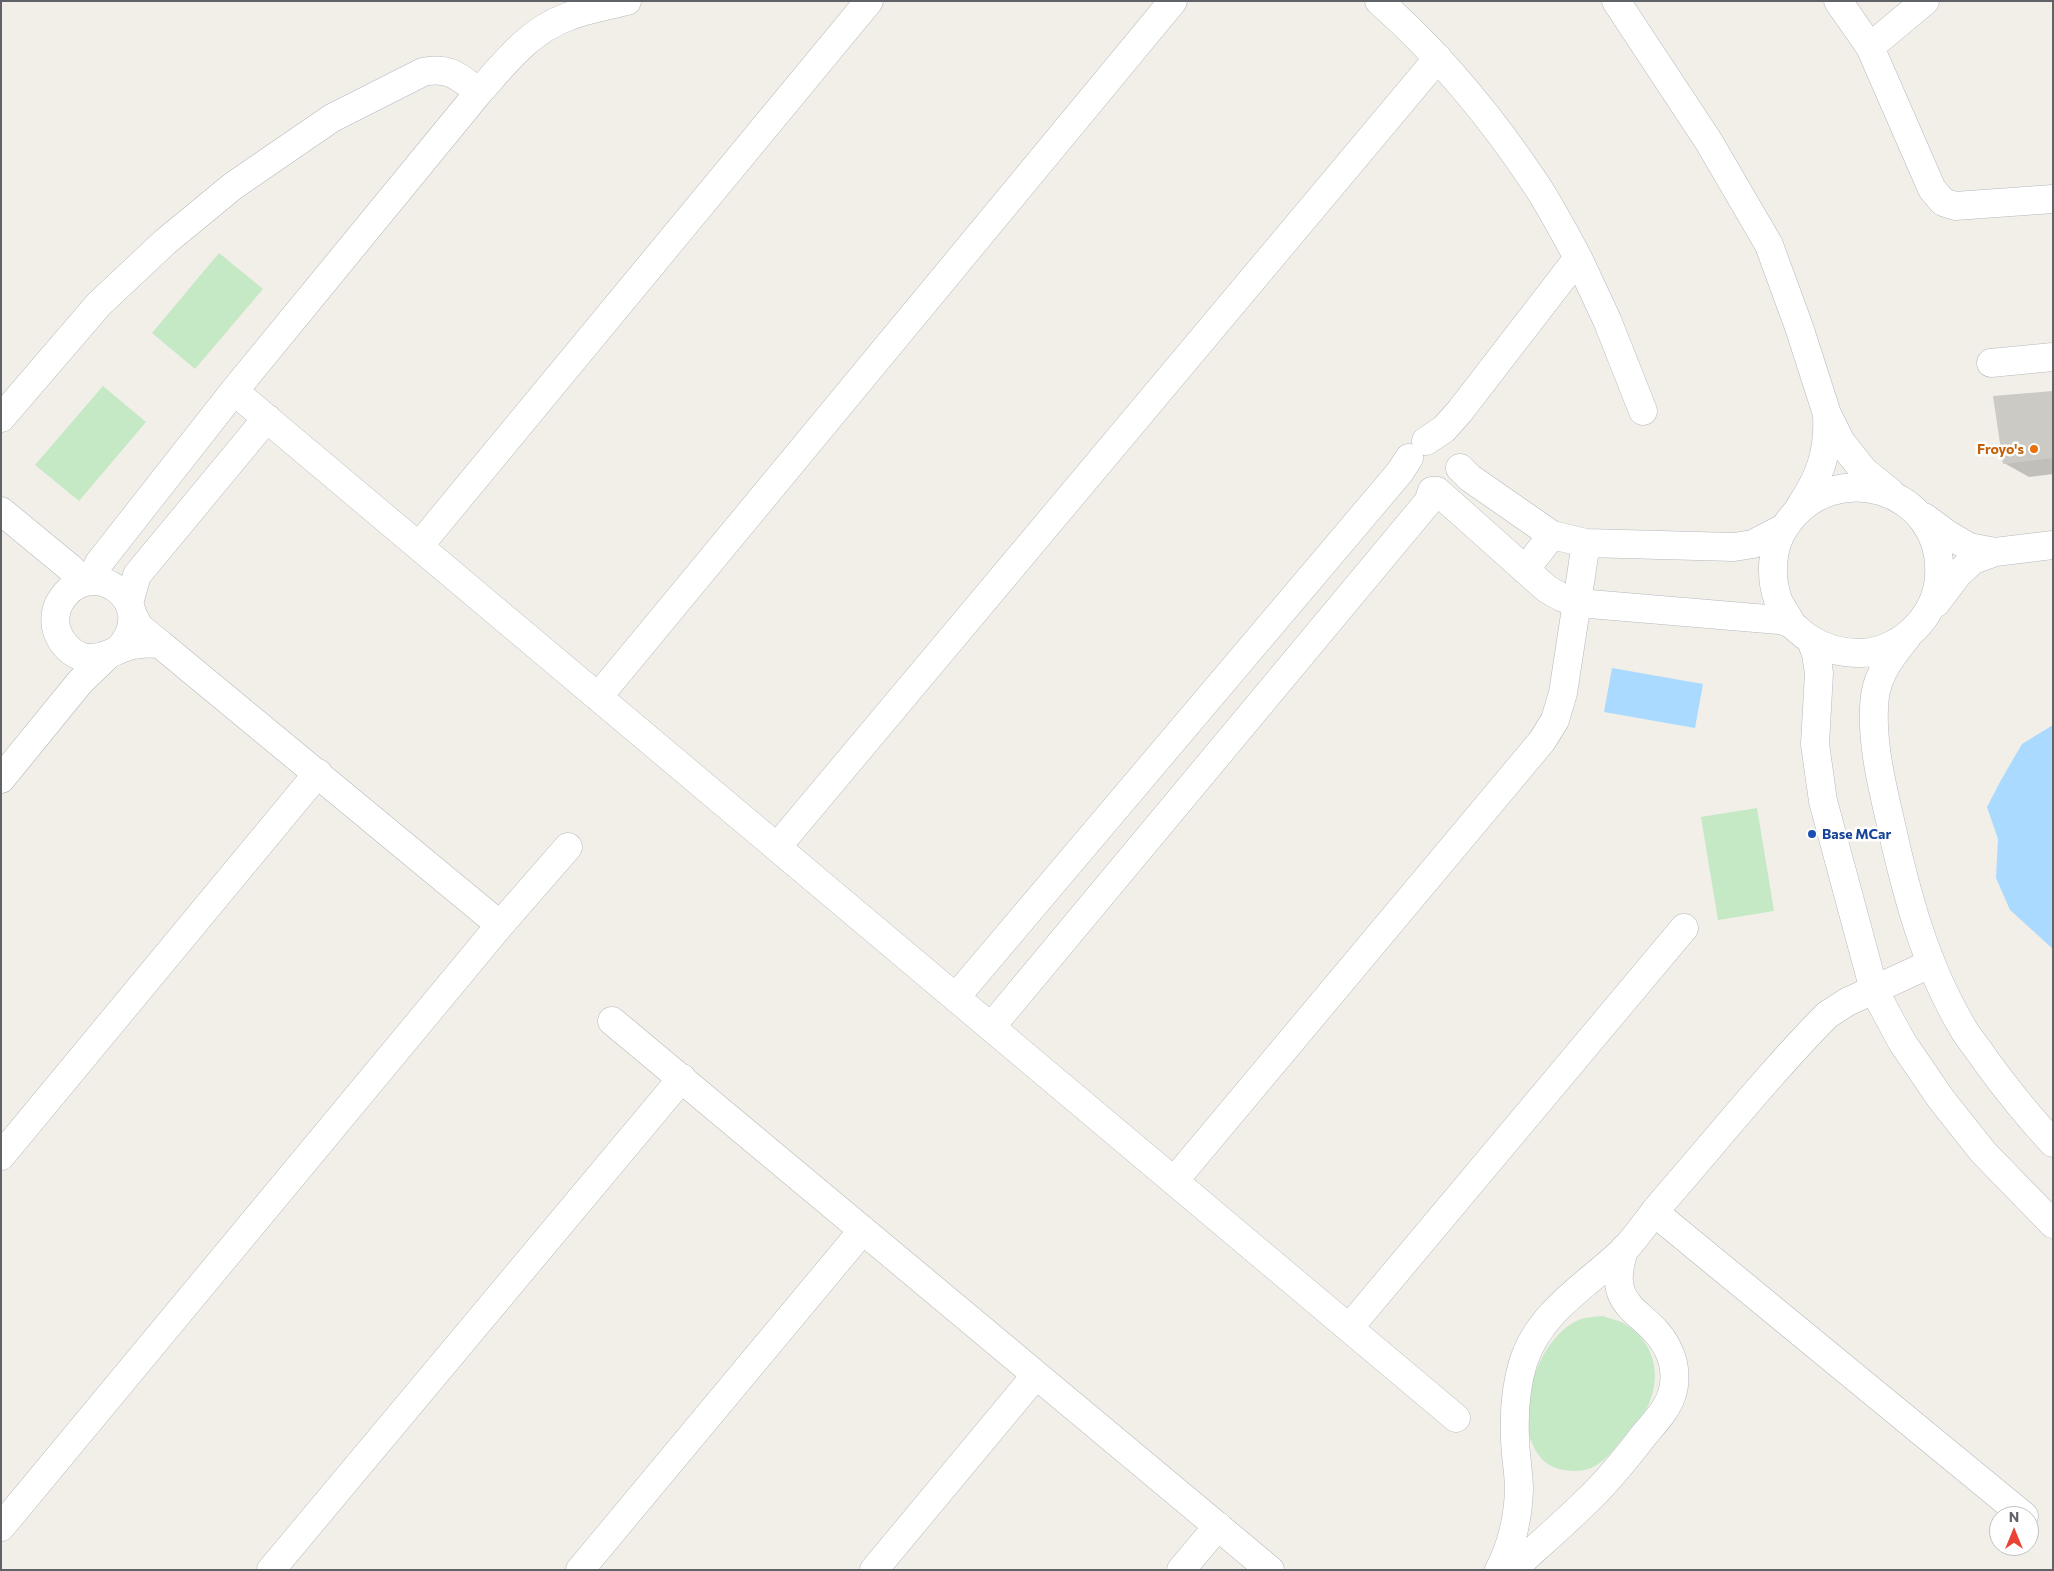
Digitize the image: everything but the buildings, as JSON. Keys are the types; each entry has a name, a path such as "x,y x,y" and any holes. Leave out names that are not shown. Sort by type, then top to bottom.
{"street":[{"path":"87,582 234,391 478,92 520,46 543,29 567,17 627,1"},
{"path":"419,546 869,1"},
{"path":"598,697 1173,1"},
{"path":"1379,1 1438,58 1489,119 1537,186 1578,258 1607,320 1643,411"},
{"path":"1616,1 1709,142 1769,245 1800,327 1827,414 1841,442 1852,458 1864,471 1893,495 1947,534 1968,547 1995,552"},
{"path":"1838,1 1870,47 1932,190 1943,202 1955,206 1970,206 2053,199"},
{"path":"1870,47 1925,1"},
{"path":"777,847 1438,58"},
{"path":"1,418 99,304 165,242 240,181 332,118 423,72 436,69 448,71 478,92"},
{"path":"956,997 1400,472 1417,449 1444,429 1460,411 1578,258"},
{"path":"1991,363 2053,357"},
{"path":"234,391 1456,1418"},
{"path":"1417,449 1410,475 1420,488 1434,491 1445,489 1452,484 1458,477 1460,464 1455,433 1456,421 1460,411"},
{"path":"1827,414 1827,444 1821,469 1813,487 1790,520 1775,552 1773,576 1778,601 1816,654 1820,672 1815,744 1822,801 1874,990 1902,1042 1941,1099 1983,1152 2053,1224"},
{"path":"1,778 80,682 127,641 132,628 131,609 137,575 267,418"},
{"path":"1417,449 1443,441 1456,452 1460,464 1470,478 1552,535 1586,543 1734,547 1753,544 1790,520 1818,496 1842,488 1868,488 1893,495"},
{"path":"1434,491 1547,589 1561,597 1578,603 1801,631 1835,651 1862,653 1888,647 1919,624 1938,588 1940,561 1933,535 1916,512"},
{"path":"991,1027 1428,502 1434,491"},
{"path":"1,511 87,582"},
{"path":"1525,570 1552,535"},
{"path":"1174,1181 1542,741 1555,720 1563,693 1586,543"},
{"path":"2053,545 1995,552 1973,560 1958,574 1891,657 1875,695 1874,720 1882,787 1905,887 1930,964 1964,1030 2018,1104 2053,1143"},
{"path":"80,682 83,674 81,663 62,642 56,630 57,606 64,595 73,587 87,582 102,582 113,586 122,593 139,627 500,925"},
{"path":"70,651 81,657 94,659 139,644 160,644"},
{"path":"1178,734 1212,761"},
{"path":"1,1156 318,773"},
{"path":"1,1527 500,925 568,847"},
{"path":"1349,1328 1684,928"},
{"path":"1499,1570 1513,1535 1517,1513 1519,1489 1515,1414 1517,1387 1523,1362 1535,1337 1574,1292 1625,1248 1654,1212 1827,1015 1847,1002 1930,964"},
{"path":"612,1021 1270,1570"},
{"path":"270,1570 682,1078"},
{"path":"1654,1212 2012,1506"},
{"path":"580,1570 863,1230"},
{"path":"1512,1570 1593,1495 1620,1466 1662,1412 1672,1395 1675,1377 1671,1355 1664,1341 1626,1303 1620,1291 1618,1279 1620,1263 1625,1248"},
{"path":"874,1570 1036,1375"},
{"path":"1181,1570 1218,1526"}],"green space":[{"path":"219,253 263,289 195,369 152,333"},
{"path":"103,386 146,422 79,501 35,465"},
{"path":"1757,808 1774,911 1718,920 1701,817"},
{"path":"1603,1316 1625,1324 1643,1340 1653,1360 1655,1383 1648,1406 1600,1463 1590,1469 1577,1471 1563,1470 1545,1462 1537,1453 1532,1443 1528,1427 1530,1391 1535,1372 1554,1340 1567,1327 1581,1319"}],"water":[{"path":"1612,668 1703,684 1695,728 1604,712"},
{"path":"2053,725 2053,949 2010,910 1996,878 1998,839 1987,807 2022,744"}],"place":[{"name":"Froyo's","path":"2034,449"},
{"name":"Base MCar","path":"1812,834"}]}
